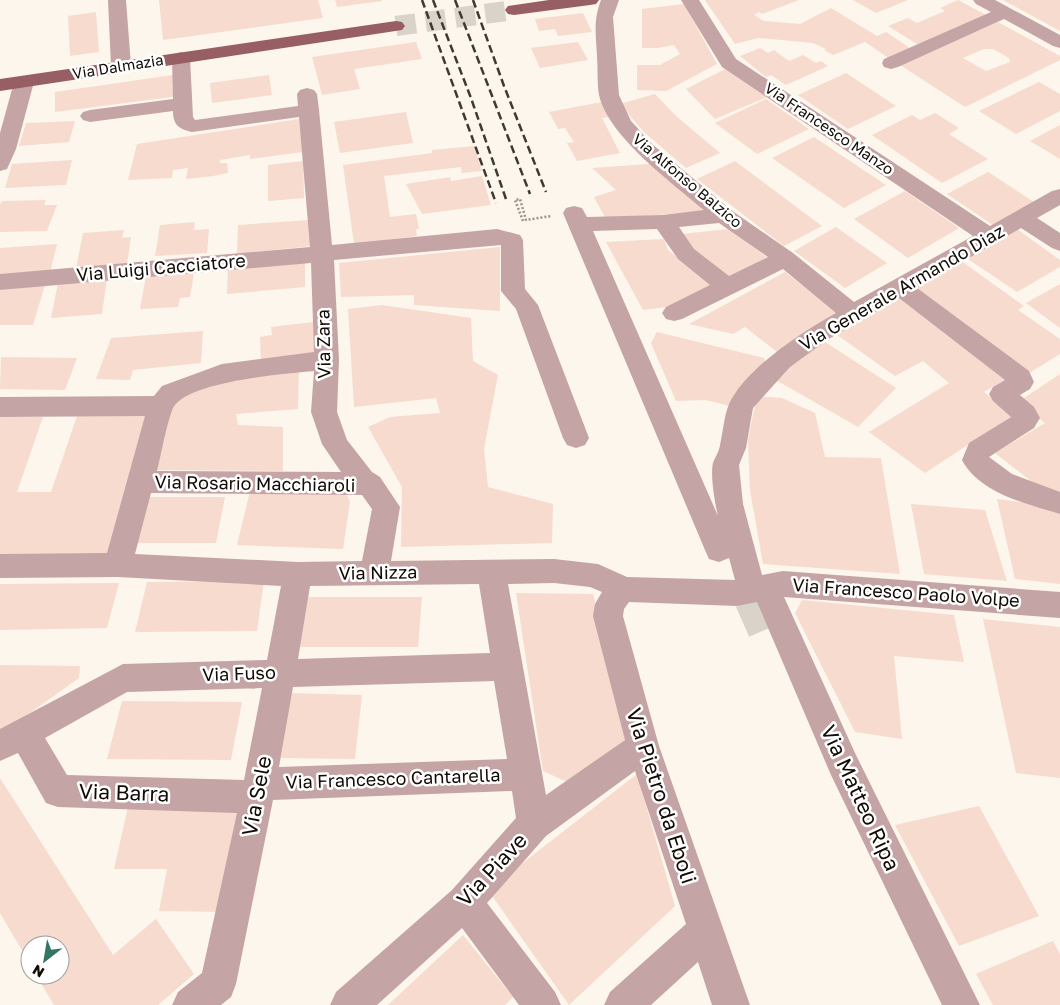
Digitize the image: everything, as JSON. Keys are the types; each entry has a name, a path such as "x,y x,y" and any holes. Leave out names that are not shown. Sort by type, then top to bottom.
{"main road":[{"path":"514,10 590,0"},
{"name":"Via Dalmazia","path":"0,86 121,66 396,26"}],"street":[{"path":"118,0 121,66"},
{"name":"Via Alfonso Balzico","path":"610,0 604,17 609,95 615,111 623,124 644,148 723,214 785,258 854,315"},
{"name":"Via Francesco Manzo","path":"690,0 730,63 991,237"},
{"path":"982,0 1060,42"},
{"path":"892,63 1005,12"},
{"path":"90,116 182,104 181,58"},
{"path":"0,164 6,149 24,82"},
{"name":"Via Zara","path":"182,104 182,118 184,122 192,126 308,102 322,254 327,360 324,412 335,444 362,480 370,485 386,507 374,573"},
{"name":"Via Generale Armando Diaz","path":"759,590 729,504 726,465 733,448 741,406 756,386 794,350 818,334 1022,219 1057,203"},
{"path":"719,550 576,218 662,222 723,214"},
{"path":"1022,219 1060,243"},
{"path":"662,222 686,254 728,287"},
{"name":"Via Luigi Cacciatore","path":"0,282 322,254 488,236 512,240 514,291 526,306 535,327 576,438"},
{"path":"674,313 785,258"},
{"path":"901,288 1020,378 1020,382 1002,394 1027,418 978,450 975,460 981,467 999,478 1044,498 1060,502"},
{"path":"118,565 161,406 171,393 222,373 327,360"},
{"path":"0,408 161,406"},
{"name":"Via Rosario Macchiaroli","path":"141,476 370,485"},
{"name":"Via Nizza","path":"0,566 118,565 298,574 491,571 579,573 608,579 622,589 737,593 759,590"},
{"name":"Via Francesco Cantarella","path":"491,571 534,824"},
{"name":"Via Sele","path":"191,1005 218,984 259,790 298,574"},
{"name":"Via Francesco Paolo Volpe","path":"759,590 784,584 1060,605"},
{"name":"Via Pietro da Eboli","path":"622,589 610,604 608,616 643,746 731,1005"},
{"name":"Via Matteo Ripa","path":"759,590 886,854 962,1005"},
{"path":"766,634 851,820 864,840 886,854"},
{"name":"Via Fuso","path":"12,739 123,678 496,667"},
{"name":"Via Barra","path":"12,739 58,791 259,790"},
{"name":"Via Piave","path":"349,1005 464,902 534,824 643,746"},
{"name":"Via Francesco Cantarella","path":"259,790 526,774"},
{"path":"464,902 542,1005"},
{"path":"623,1005 705,931"}],"path":[{"path":"488,236 490,218 509,223 523,221 515,200 520,199 526,220 576,218"}],"building":[{"path":"159,0 318,0 323,18 163,40"},
{"path":"335,0 382,0 382,1 337,7"},
{"path":"705,0 799,0 762,14 759,12 754,15 764,21 800,24 831,8 877,36 886,32 913,50 890,59 865,42 833,55 824,50 826,49 813,43 758,38 735,44"},
{"path":"853,0 908,0 876,13"},
{"path":"958,0 988,16 920,46 888,26 908,18 917,23 945,11 940,8"},
{"path":"1003,0 1060,0 1060,31"},
{"path":"684,4 717,64 666,91 637,90 637,65 660,65 680,54 674,45 642,48 642,9"},
{"path":"96,12 99,52 70,56 68,16"},
{"path":"583,13 592,32 558,36 555,29 539,31 535,19"},
{"path":"998,22 1060,56 1060,60 965,107 900,65","holes":["984,49 993,49 1009,58 1010,62 986,71 963,58"]},
{"path":"416,42 422,59 354,69 360,89 322,95 312,57"},
{"path":"578,42 588,60 540,68 531,48"},
{"path":"760,48 768,53 774,50 789,61 803,55 816,63 821,61 828,66 786,85 771,75 766,77 740,56"},
{"path":"725,69 767,97 715,119 686,89"},
{"path":"846,73 896,106 848,129 798,95"},
{"path":"180,74 180,96 55,112 55,92"},
{"path":"269,75 272,95 212,103 210,83"},
{"path":"1039,82 1060,94 1060,111 1016,134 979,111"},
{"path":"655,94 676,116 720,153 686,168 644,132 620,104"},
{"path":"766,99 809,129 757,154 715,123"},
{"path":"602,102 609,117 602,118 620,153 577,161 567,143 574,142 565,128 558,129 549,112"},
{"path":"406,112 413,143 340,153 334,122"},
{"path":"935,113 959,128 949,134 988,159 942,183 872,135 912,115 920,120"},
{"path":"299,119 303,152 250,159 250,155 220,160 220,163 227,163 228,173 213,176 186,179 188,168 173,170 172,178 128,180 137,144"},
{"path":"75,121 69,142 19,146 26,123"},
{"path":"1060,125 1060,159 1030,141"},
{"path":"814,137 886,185 844,208 772,158"},
{"path":"474,146 482,171 462,173 461,167 384,176 390,217 416,214 419,229 416,229 417,236 354,244 343,165 432,153 432,150"},
{"path":"72,160 66,185 5,188 12,164"},
{"path":"303,161 304,198 268,201 268,165"},
{"path":"735,161 822,226 784,246 697,179"},
{"path":"649,164 708,211 606,219 594,197 616,190 592,168"},
{"path":"988,172 1034,202 993,225 947,194"},
{"path":"482,176 491,205 422,214 406,184 450,177 451,181"},
{"path":"905,191 959,228 908,258 854,219"},
{"path":"46,200 44,205 57,205 47,231 0,232 0,205 2,201"},
{"path":"309,220 311,246 237,254 238,225"},
{"path":"195,222 194,230 209,229 207,253 155,256 160,225"},
{"path":"836,227 887,263 845,288 794,251"},
{"path":"729,229 767,257 725,280 682,243 681,234"},
{"path":"1017,229 1060,260 1060,267 1017,292 965,257"},
{"path":"124,230 122,238 131,237 127,264 76,268 83,233"},
{"path":"664,239 668,250 711,285 674,306 643,310 606,242"},
{"path":"57,244 50,273 0,276 0,248"},
{"path":"500,247 500,311 414,305 414,295 341,297 339,263"},
{"path":"957,258 1024,306 1018,310 1060,339 1060,354 1026,375 906,288"},
{"path":"305,262 305,287 227,294 228,268"},
{"path":"785,272 839,313 777,352 745,327 733,334 689,324"},
{"path":"194,273 190,297 180,298 178,307 140,309 146,276"},
{"path":"107,278 102,314 51,318 58,283"},
{"path":"1060,284 1060,328 1026,303"},
{"path":"45,285 33,325 0,325 0,290"},
{"path":"899,296 1008,378 984,392 1013,415 925,473 869,432 949,383 923,361 895,376 833,332"},
{"path":"382,305 471,318 473,361 498,375 484,449 488,487 553,504 552,543 401,547 402,487 368,427 390,417 440,413 436,398 354,407 348,309"},
{"path":"313,322 315,357 261,364 260,337 272,335 271,327"},
{"path":"203,331 201,363 133,370 130,380 96,379 111,338"},
{"path":"657,332 764,358 766,363 738,408 706,400 676,401 651,343"},
{"path":"822,340 896,388 858,427 774,379"},
{"path":"1,357 77,358 65,390 0,389"},
{"path":"299,367 298,409 236,414 238,425 283,427 283,471 153,470 166,404 227,374"},
{"path":"1060,374 1060,498 1031,481 995,453 1045,423 1018,402"},
{"path":"757,396 782,398 815,413 825,457 881,458 900,574 763,564 750,490 748,440"},
{"path":"78,413 155,413 116,556 0,556 0,417 43,417 17,492 51,492"},
{"path":"343,488 350,502 343,549 237,545 250,491"},
{"path":"148,497 225,497 216,543 136,543"},
{"path":"997,499 1053,506 1060,509 1060,584 1015,579"},
{"path":"911,504 985,510 1007,581 924,574"},
{"path":"264,581 257,631 135,632 147,582"},
{"path":"119,583 107,628 0,630 0,584"},
{"path":"516,593 593,594 630,736 567,782 543,771"},
{"path":"304,597 422,597 418,647 297,647"},
{"path":"802,600 954,615 964,662 894,656 902,739 855,732 795,613"},
{"path":"983,619 1060,627 1060,778 1016,773"},
{"path":"0,665 80,666 79,678 0,734"},
{"path":"291,693 362,695 355,759 281,758"},
{"path":"122,701 242,702 231,760 107,759"},
{"path":"637,774 675,906 569,1005 488,890"},
{"path":"0,778 113,955 156,919 194,974 158,1005 54,1005 42,985 70,985 70,935 20,935 20,947 0,913"},
{"path":"979,806 1039,916 959,946 895,825"},
{"path":"128,807 243,808 226,912 159,911 167,869 114,869"},
{"path":"463,935 513,997 505,1005 388,1005"},
{"path":"1053,941 1060,954 1060,1005 993,1005 976,974"}],"tunnel":[{"path":"396,26 514,10"},
{"path":"751,600 766,634"}],"railway":[{"path":"422,0 496,203"},
{"path":"433,0 471,98 507,202"},
{"path":"455,0 530,194"},
{"path":"473,0 504,86 546,192"}]}
